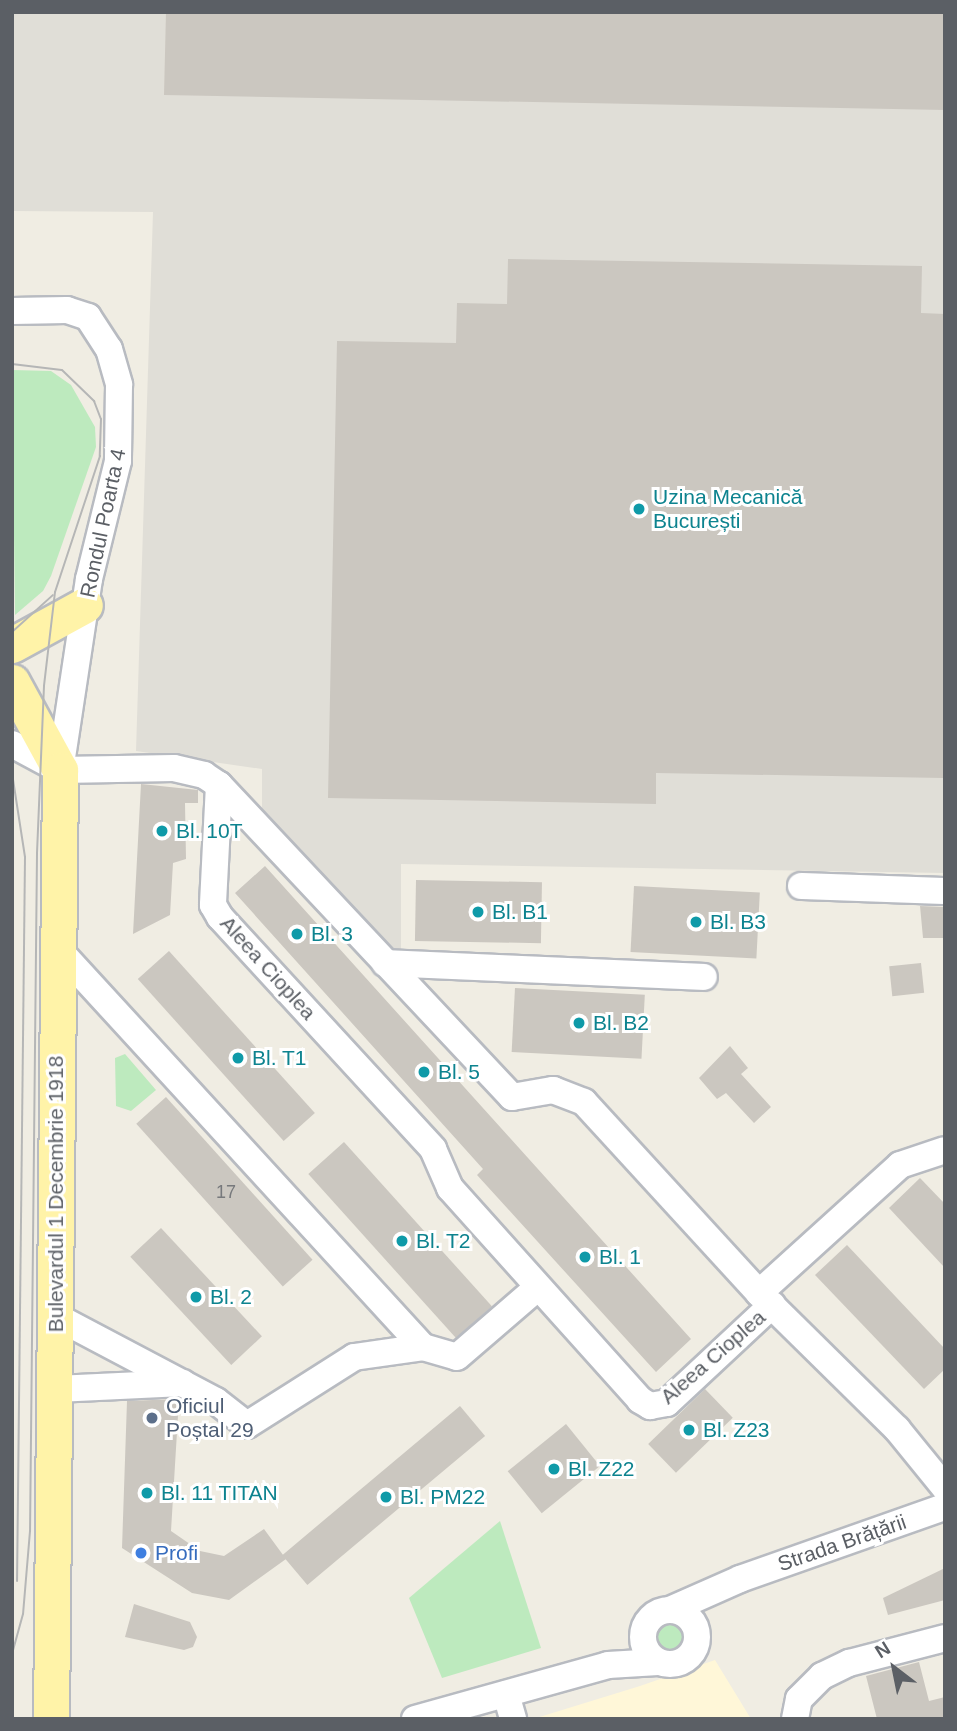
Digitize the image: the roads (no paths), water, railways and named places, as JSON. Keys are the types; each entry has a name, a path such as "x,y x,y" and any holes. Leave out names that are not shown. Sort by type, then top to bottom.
{"main road":[{"path":"12,645 85,605"},
{"name":"Bulevardul 1 Decembrie 1918","path":"12,682 60,770 51,1719"}],"street":[{"name":"Rondul Poarta 4","path":"12,311 67,310 89,317 115,366 122,417 118,461 85,605 60,770"},
{"path":"12,744 60,770 174,768 204,775 219,785 512,1097 553,1090 584,1102 766,1299"},
{"name":"Aleea Cioplea","path":"219,785 213,905 433,1149 450,1188 640,1400 657,1407 900,1165 944,1152"},
{"path":"801,886 945,891"},
{"path":"58,949 423,1347"},
{"path":"386,963 704,977"},
{"path":"55,1316 183,1383 247,1425 361,1354 423,1347 457,1357 538,1287"},
{"name":"Aleea Cioplea","path":"766,1299 897,1429 945,1488"},
{"path":"56,1389 183,1383"},
{"name":"Strada Brățării","path":"670,1610 740,1579 945,1507"},
{"name":"Strada Brățării","path":"697,1631 710,1609 740,1579"},
{"path":"415,1719 509,1706 608,1665 643,1634 649,1620 670,1610 687,1615 697,1631 690,1657 671,1665 658,1662 608,1665"},
{"path":"643,1634 646,1650 658,1662"},
{"path":"795,1719 799,1699 822,1676 849,1663 945,1638"}],"tram line":[{"path":"12,364 62,370 94,401 101,419 100,456 55,592 44,686 37,854 30,1531 23,1614 12,1654"},
{"path":"12,632 53,595"},
{"path":"12,773 25,857 17,1581"}],"place":[{"name":"Uzina Mecanică București","path":"639,509"},
{"name":"Bl. 10T","path":"162,831"},
{"name":"Bl. B1","path":"478,912"},
{"name":"Bl. B3","path":"696,922"},
{"name":"Bl. 3","path":"297,934"},
{"name":"Bl. B2","path":"579,1023"},
{"name":"Bl. T1","path":"238,1058"},
{"name":"Bl. 5","path":"424,1072"},
{"name":"Bl. T2","path":"402,1241"},
{"name":"Bl. 1","path":"585,1257"},
{"name":"Bl. 2","path":"196,1297"},
{"name":"Oficiul Poștal 29","path":"152,1418"},
{"name":"Bl. Z23","path":"689,1430"},
{"name":"Bl. Z22","path":"554,1469"},
{"name":"Bl. 11 TITAN","path":"147,1493"},
{"name":"Bl. PM22","path":"386,1497"},
{"name":"Profi","path":"141,1553"}]}
